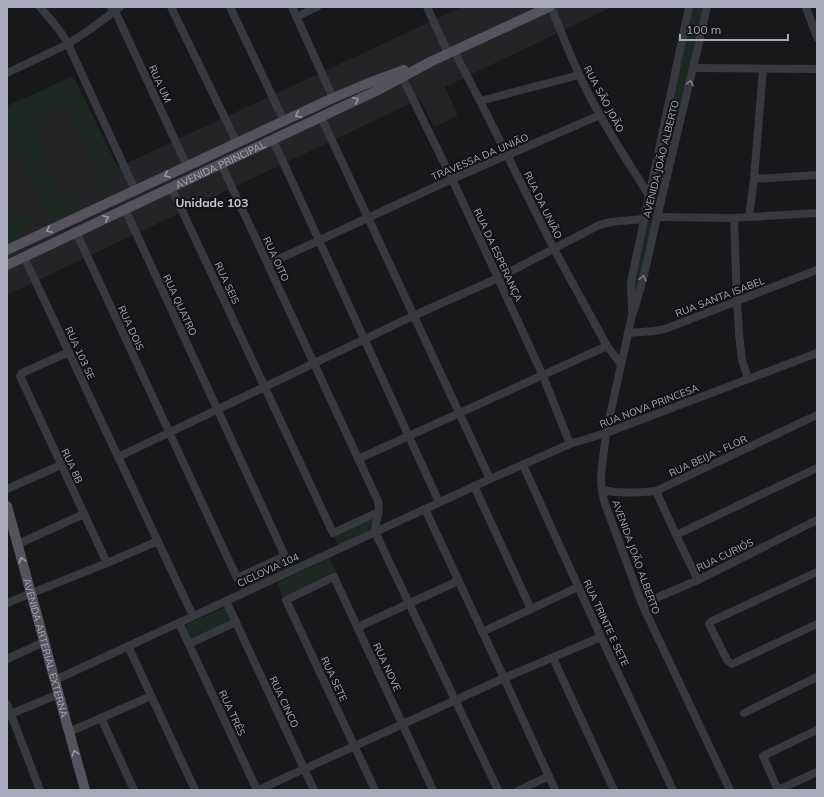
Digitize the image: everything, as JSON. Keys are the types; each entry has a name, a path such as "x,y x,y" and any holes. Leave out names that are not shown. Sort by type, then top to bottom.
{"main road":[{"name":"AVENIDA PRINCIPAL","path":"7,265 376,91 432,61 550,7"},
{"name":"AVENIDA PRINCIPAL","path":"7,250 333,98 432,61"},
{"path":"160,192 187,176 189,173 187,166"},
{"path":"76,232 73,227 74,224 86,217 95,209"},
{"name":"AVENIDA ARTERIAL EXTERNA","path":"7,506 85,790"}],"street":[{"path":"40,7 56,25 68,44 135,190"},
{"path":"170,7 237,143"},
{"path":"230,7 284,121"},
{"path":"292,7 333,98"},
{"path":"296,17 317,7"},
{"name":"RUA DA UNIÃO","path":"427,7 480,101 554,249 607,346 621,364"},
{"name":"RUA SÃO JOÃO","path":"550,7 579,75 600,115 649,196"},
{"name":"AVENIDA JOÃO ALBERTO","path":"632,315 631,282 688,7"},
{"name":"AVENIDA JOÃO ALBERTO","path":"707,7 643,280 632,315 621,364 606,433 602,466 602,490 608,512 642,604 730,790"},
{"path":"806,7 817,37"},
{"name":"RUA UM","path":"7,74 68,44 92,28 115,8 187,166"},
{"path":"693,68 817,69"},
{"path":"749,217 754,179 763,69"},
{"path":"480,101 579,75"},
{"name":"RUA DA ESPERANÇA","path":"402,77 452,179 543,376 570,444"},
{"name":"TRAVESSA DA UNIÃO","path":"268,264 452,179 600,115"},
{"path":"321,117 490,479"},
{"path":"272,140 439,502"},
{"name":"RUA OITO","path":"221,164 378,501 379,506 375,532"},
{"path":"754,179 817,175"},
{"name":"RUA SEIS","path":"171,187 333,533 378,512"},
{"name":"RUA QUATRO","path":"125,209 285,556 261,567"},
{"path":"657,216 734,218 817,213"},
{"path":"734,218 737,302 742,360 748,379"},
{"path":"118,457 364,339 498,278 599,225 624,220 644,219"},
{"name":"RUA DOIS","path":"76,232 237,578 261,567"},
{"name":"RUA 103 SE","path":"24,257 193,616"},
{"name":"RUA SANTA ISABEL","path":"628,333 665,329 817,270"},
{"path":"358,459 607,346"},
{"name":"RUA 8B","path":"69,352 22,373 20,376 107,564"},
{"name":"RUA NOVA PRINCESA","path":"490,479 570,444 606,433 817,353"},
{"name":"RUA BEIJA - FLOR","path":"602,490 618,493 656,491 817,415"},
{"name":"RUA TRINTE E SETE","path":"523,464 601,637 673,790"},
{"path":"7,489 61,465"},
{"path":"676,535 817,468"},
{"name":"CICLOVIA 104","path":"55,680 490,479"},
{"path":"474,486 531,609"},
{"path":"656,491 698,580"},
{"path":"425,509 555,790"},
{"path":"18,544 84,514"},
{"name":"RUA CURIÓS","path":"642,604 698,580 817,520"},
{"path":"375,532 498,790"},
{"path":"7,603 107,564 158,541"},
{"path":"817,572 712,621 709,624 727,660 730,664 733,664 817,624"},
{"name":"RUA NOVE","path":"310,588 334,577 433,790"},
{"path":"358,627 458,581"},
{"path":"482,632 578,587"},
{"name":"RUA SETE","path":"310,588 286,600 375,790"},
{"name":"RUA CINCO","path":"226,601 314,790"},
{"path":"189,644 236,622"},
{"name":"RUA TRÊS","path":"179,623 257,790"},
{"path":"257,790 504,678 601,637"},
{"path":"7,659 44,642"},
{"path":"128,646 195,790"},
{"path":"553,658 614,790"},
{"path":"744,713 817,677"},
{"path":"9,714 59,694"},
{"path":"69,732 151,696"},
{"path":"7,704 9,714 40,790"},
{"path":"101,718 134,790"},
{"path":"817,730 763,756 778,790 817,772"},
{"path":"519,790 549,776"}],"shaded area":[{"path":"462,7 612,7 445,87 458,116 434,127 420,99 7,295 7,106 73,76 118,167"},
{"path":"692,7 703,7 634,304 635,281"},
{"path":"73,76 119,172 105,179 112,192 107,195 66,109 42,120 45,127 34,133 64,196 76,191 83,206 39,227 37,223 49,217 9,134 7,135 7,107"},
{"path":"24,216 31,231 7,243 7,220 9,223"},
{"path":"374,518 373,524 366,532 338,546 334,536"},
{"path":"288,558 293,568 242,592 237,582"},
{"path":"329,558 337,573 283,597 277,583"},
{"path":"227,606 233,621 189,640 183,626"}],"district":[{"name":"Unidade 103","path":"212,202"}]}
